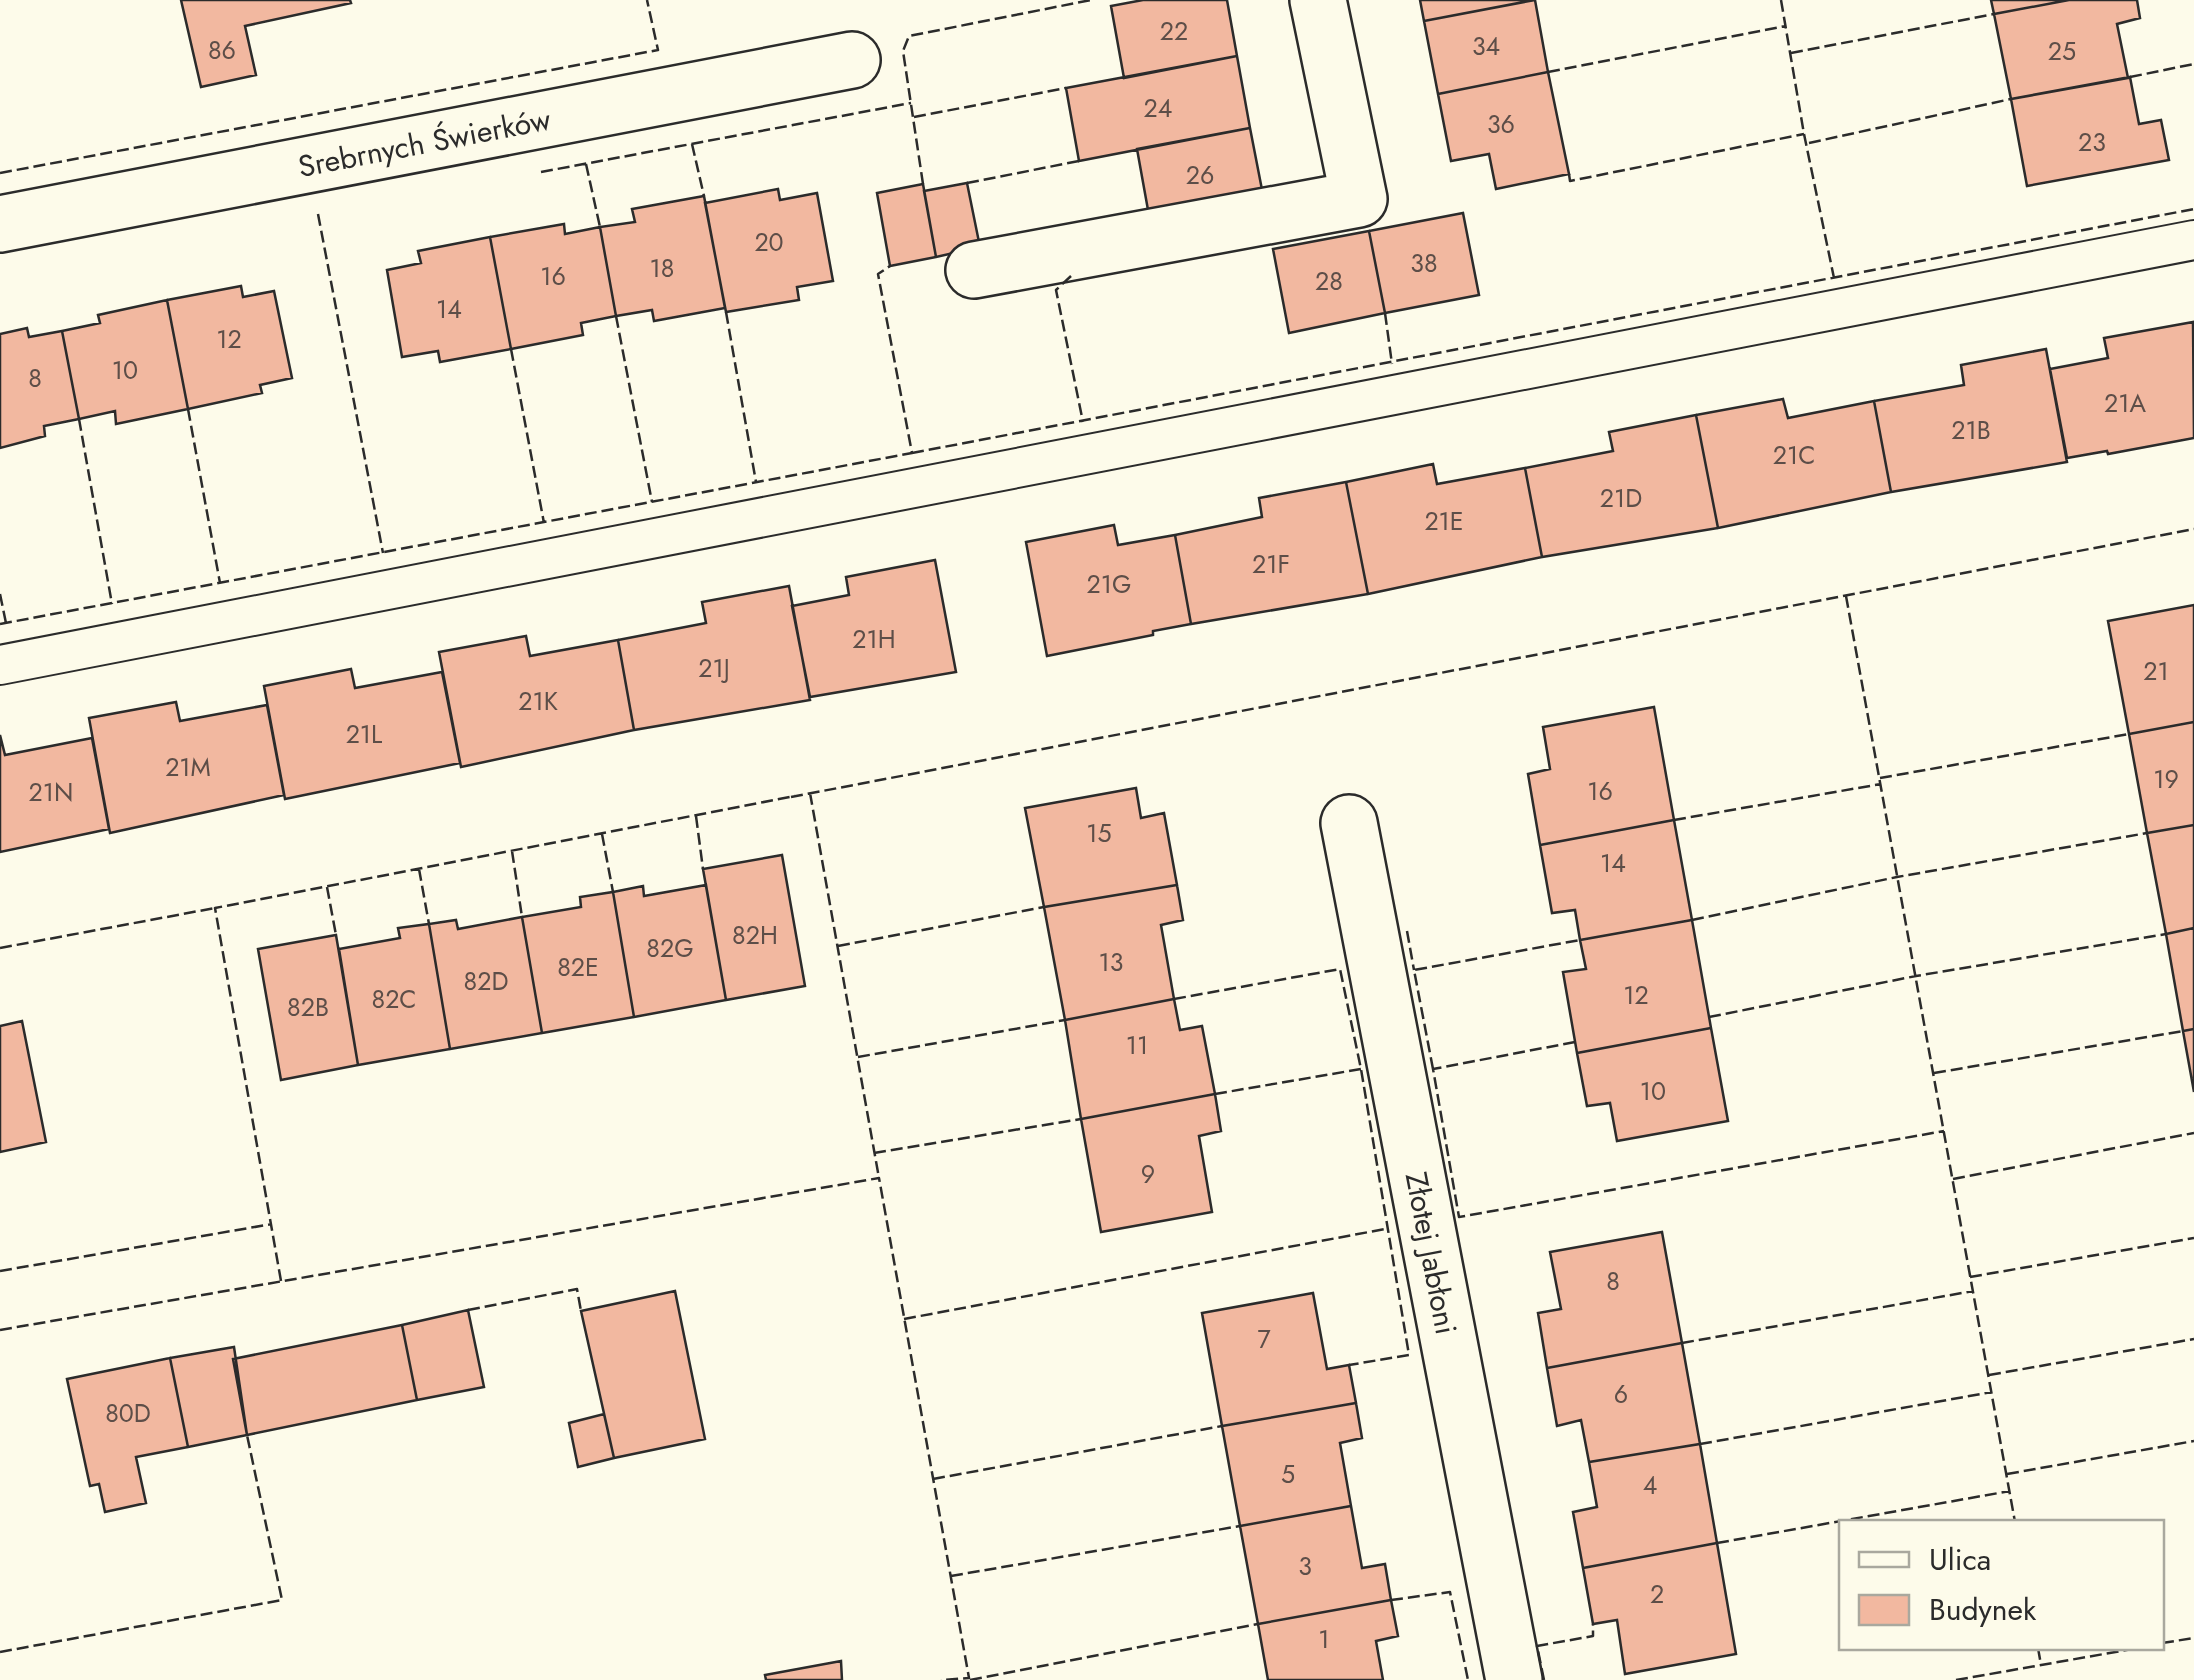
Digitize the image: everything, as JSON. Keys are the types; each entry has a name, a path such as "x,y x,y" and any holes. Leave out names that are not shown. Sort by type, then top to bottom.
{"street":[{"path":"974,270 1360,199 1318,0"},
{"name":"Srebrnych Świerków","path":"0,224 852,60"},
{"name":"Złotej Jabłoni","path":"1349,824 1514,1680"}],"lane":[{"path":"0,665 2194,240"}],"building":[{"path":"181,0 351,3 245,26 256,75 201,87"},
{"path":"1143,0 1227,0 1237,56 1124,78 1111,6"},
{"path":"1420,0 1534,0 1424,21"},
{"path":"1535,0 1548,72 1438,94 1424,21"},
{"path":"1991,0 2069,0 1994,14"},
{"path":"2069,0 2137,0 2140,18 2117,24 2128,78 2011,99 1994,14"},
{"path":"1237,56 1250,128 1079,161 1066,88"},
{"path":"1548,72 1569,174 1496,189 1489,154 1451,161 1438,94"},
{"path":"2130,77 2139,124 2161,120 2169,160 2027,186 2011,99"},
{"path":"1250,128 1264,200 1150,221 1137,149"},
{"path":"967,183 980,247 936,257 924,191"},
{"path":"923,184 936,257 890,266 877,193"},
{"path":"778,189 780,200 817,193 833,281 797,287 799,300 726,312 705,203"},
{"path":"704,196 725,308 654,321 652,310 616,316 600,227 635,222 632,209"},
{"path":"1463,213 1479,295 1385,313 1369,231"},
{"path":"564,224 565,234 600,227 616,316 581,323 583,335 511,349 490,237"},
{"path":"1369,231 1385,313 1289,333 1273,249"},
{"path":"490,237 511,349 440,362 438,351 402,357 387,270 421,263 418,251"},
{"path":"241,286 243,297 274,291 292,378 260,385 262,393 188,409 167,300"},
{"path":"167,300 188,409 116,424 115,411 79,419 62,331 100,323 98,315"},
{"path":"2193,322 2194,438 2067,458 2050,369 2108,358 2104,338"},
{"path":"27,328 29,337 62,331 79,419 44,426 45,436 0,448 0,334"},
{"path":"2046,349 2067,462 1891,492 1874,401 1964,385 1961,365"},
{"path":"1783,399 1788,418 1874,401 1891,492 1718,528 1696,415"},
{"path":"1696,415 1718,528 1542,557 1525,468 1613,451 1609,432"},
{"path":"1433,464 1437,484 1525,468 1542,557 1368,594 1346,482"},
{"path":"1346,482 1368,594 1191,624 1175,535 1262,517 1259,498"},
{"path":"1114,525 1118,545 1175,535 1191,624 1047,656 1026,542"},
{"path":"935,560 956,672 810,697 792,606 849,595 846,577"},
{"path":"789,586 810,700 634,730 618,640 706,623 702,602"},
{"path":"2194,605 2194,722 2129,734 2108,621"},
{"path":"526,636 530,656 618,640 634,730 461,767 439,652"},
{"path":"351,669 355,688 442,672 460,763 285,799 264,686"},
{"path":"176,702 180,721 267,705 284,795 110,833 89,718"},
{"path":"1654,707 1674,820 1540,845 1528,774 1550,769 1543,727"},
{"path":"2194,722 2194,825 2147,833 2129,734"},
{"path":"0,735 5,755 92,738 109,829 0,852"},
{"path":"1136,788 1141,818 1164,813 1177,885 1044,907 1025,808"},
{"path":"1674,820 1692,920 1580,940 1575,910 1552,913 1540,845"},
{"path":"2194,825 2194,928 2166,934 2147,833"},
{"path":"782,855 805,986 726,1000 703,869"},
{"path":"706,885 726,1000 634,1017 613,892 643,886 644,896"},
{"path":"1177,885 1183,920 1161,925 1174,999 1065,1020 1044,907"},
{"path":"613,892 634,1017 542,1033 522,917 581,907 580,897"},
{"path":"522,917 542,1033 450,1049 429,924 456,920 458,929"},
{"path":"1692,920 1711,1028 1577,1053 1563,972 1586,969 1580,940"},
{"path":"429,924 450,1049 358,1065 339,949 400,938 398,928"},
{"path":"2194,928 2194,1029 2183,1031 2166,934"},
{"path":"336,935 358,1065 281,1080 258,949"},
{"path":"1174,999 1180,1030 1202,1026 1215,1094 1081,1119 1065,1020"},
{"path":"22,1021 46,1142 0,1152 0,1026"},
{"path":"1711,1028 1728,1121 1617,1141 1610,1103 1587,1106 1577,1053"},
{"path":"2194,1029 2194,1092 2183,1031"},
{"path":"1215,1094 1221,1131 1199,1136 1212,1212 1101,1232 1081,1119"},
{"path":"1662,1232 1682,1343 1547,1368 1538,1313 1561,1309 1550,1252"},
{"path":"675,1291 705,1439 614,1458 581,1311"},
{"path":"1313,1293 1327,1369 1349,1365 1356,1403 1222,1426 1202,1313"},
{"path":"468,1310 484,1387 417,1400 402,1325"},
{"path":"402,1325 417,1400 247,1435 233,1359"},
{"path":"1682,1343 1700,1444 1589,1462 1581,1420 1557,1426 1547,1368"},
{"path":"234,1347 247,1435 188,1447 170,1358"},
{"path":"170,1358 188,1447 136,1457 146,1503 105,1512 99,1484 90,1486 67,1379"},
{"path":"1356,1403 1362,1438 1340,1443 1351,1506 1240,1526 1222,1426"},
{"path":"604,1414 614,1458 578,1467 569,1423"},
{"path":"1700,1444 1717,1543 1583,1568 1573,1512 1597,1507 1589,1462"},
{"path":"1351,1506 1362,1568 1385,1564 1391,1600 1258,1624 1240,1526"},
{"path":"1717,1543 1736,1654 1625,1674 1617,1620 1593,1624 1583,1568"},
{"path":"1391,1600 1398,1636 1376,1641 1383,1680 1268,1680 1258,1624"},
{"path":"841,1661 842,1680 766,1680 765,1675"}],"fence":[{"path":"0,173 658,50 647,0"},
{"path":"923,184 903,51 909,36 1091,0"},
{"path":"1781,0 1834,278"},
{"path":"1791,53 1994,14"},
{"path":"1548,72 1786,26"},
{"path":"2130,77 2194,64"},
{"path":"914,117 1066,88"},
{"path":"1809,143 2011,99"},
{"path":"541,172 911,103"},
{"path":"1569,174 1570,181 1804,134"},
{"path":"692,144 704,196"},
{"path":"967,183 1079,161"},
{"path":"586,164 600,227"},
{"path":"912,453 2194,209"},
{"path":"318,214 383,553"},
{"path":"0,624 912,453 878,274 890,266"},
{"path":"1071,276 1056,290 1083,422"},
{"path":"726,312 756,482"},
{"path":"1385,313 1392,364"},
{"path":"616,316 652,502"},
{"path":"511,349 544,523"},
{"path":"188,409 220,583"},
{"path":"79,419 112,604"},
{"path":"791,797 2194,529"},
{"path":"0,594 6,623"},
{"path":"1846,596 2015,1520"},
{"path":"1880,778 2129,734"},
{"path":"1674,820 1881,784"},
{"path":"810,793 879,1178"},
{"path":"281,1281 215,908 795,796"},
{"path":"696,816 703,869"},
{"path":"1692,920 1897,877 2147,833"},
{"path":"602,834 613,892"},
{"path":"512,851 522,917"},
{"path":"419,869 429,924"},
{"path":"327,887 336,935"},
{"path":"838,946 1044,907"},
{"path":"0,948 215,908"},
{"path":"1407,931 1414,970"},
{"path":"1709,1017 1916,976 2166,934"},
{"path":"1433,1069 1414,970 1580,940"},
{"path":"1174,999 1340,969 1361,1069 1409,1355 1349,1365"},
{"path":"858,1057 1065,1020"},
{"path":"1934,1073 2183,1031"},
{"path":"1575,1042 1433,1069 1459,1217 1944,1131"},
{"path":"1215,1094 1361,1069"},
{"path":"874,1153 1081,1119"},
{"path":"1953,1179 2194,1133"},
{"path":"0,1330 879,1178 969,1678 941,1680"},
{"path":"0,1271 272,1224"},
{"path":"904,1319 1385,1229"},
{"path":"1970,1277 2194,1238"},
{"path":"468,1310 577,1289 581,1311"},
{"path":"1682,1343 1973,1291"},
{"path":"1989,1375 2194,1339"},
{"path":"1700,1444 1992,1392"},
{"path":"933,1479 1222,1426"},
{"path":"0,1652 282,1600 247,1435"},
{"path":"2007,1474 2194,1441"},
{"path":"1847,1520 2010,1491"},
{"path":"1717,1543 1839,1521"},
{"path":"951,1576 1240,1526"},
{"path":"1391,1600 1450,1592 1468,1680"},
{"path":"970,1680 1258,1624"},
{"path":"1544,1680 1537,1646 1593,1636 1593,1624"},
{"path":"2164,1643 2194,1638"},
{"path":"2038,1650 2041,1665"},
{"path":"1956,1680 2127,1650"}]}
